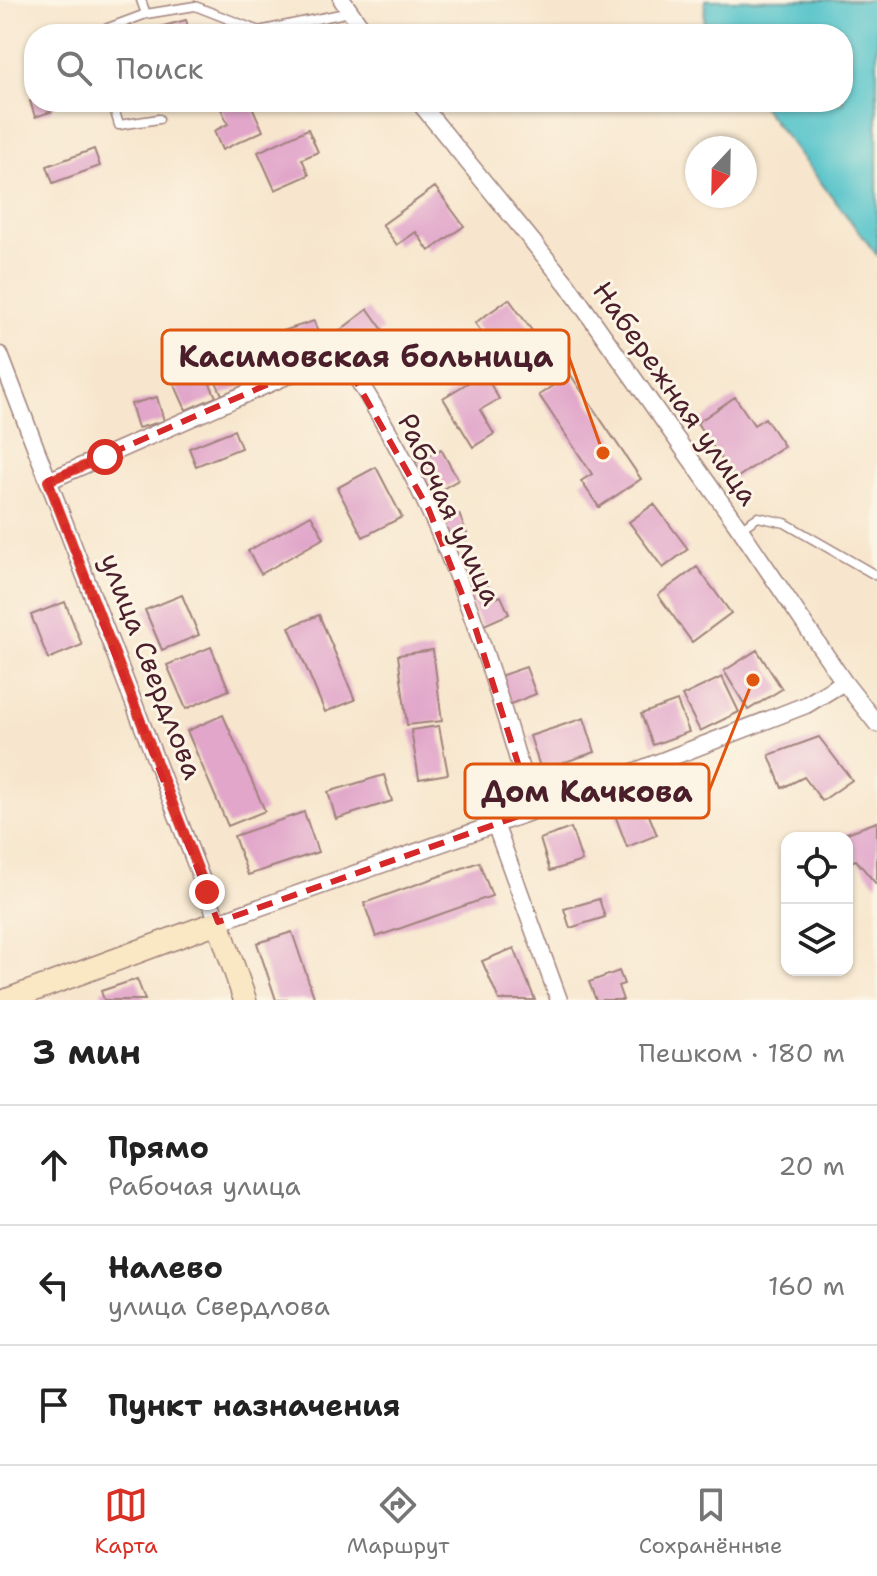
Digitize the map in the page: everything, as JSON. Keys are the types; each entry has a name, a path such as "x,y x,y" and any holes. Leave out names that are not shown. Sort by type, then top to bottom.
{"main road":[{"path":"7,1000 218,922"},
{"name":"улица Свердлова","path":"218,922 245,1000"}],"street":[{"path":"346,6 359,24"},
{"name":"Набережная улица","path":"427,112 567,284 844,682 877,724"},
{"name":"улица Свердлова","path":"0,355 218,922"},
{"name":"Рабочая улица","path":"48,481 332,356 344,360 402,454 429,510 476,630 533,811"},
{"path":"218,922 533,811 806,705 844,682"},
{"path":"495,824 559,1000"}],"lane":[{"path":"141,0 146,14"},
{"path":"119,24 146,14 195,6 241,24"},
{"path":"283,24 346,6"},
{"path":"115,112 119,125 159,119"},
{"path":"740,529 758,517 785,523 877,576"}],"highlighted area":[{"path":"332,356 344,360 429,510 476,630 533,811 218,922 48,481"}],"water":[{"path":"705,0 877,0 877,255 767,112 853,112 853,24 704,24"}],"building":[{"path":"33,112 50,112 35,117"},
{"path":"223,112 254,112 263,131 222,150 214,131 228,124"},
{"path":"308,129 318,152 302,159 309,175 275,190 258,152"},
{"path":"94,149 100,166 53,183 47,166"},
{"path":"435,187 464,226 429,251 416,232 397,245 382,225"},
{"path":"509,299 538,339 504,363 475,323"},
{"path":"368,309 383,330 367,342 374,352 357,366 334,335"},
{"path":"314,321 323,348 290,360 280,332"},
{"path":"262,354 271,373 222,395 213,375"},
{"path":"203,368 216,397 186,410 173,381"},
{"path":"484,373 499,399 480,410 494,434 473,447 443,398"},
{"path":"570,374 641,479 599,507 581,481 592,474 539,395"},
{"path":"157,397 164,421 138,428 131,404"},
{"path":"735,397 754,425 765,418 784,446 735,479 697,423"},
{"path":"234,430 241,448 196,466 189,448"},
{"path":"441,449 458,480 432,495 414,463"},
{"path":"376,467 402,517 363,537 337,488"},
{"path":"654,504 688,549 663,568 629,522"},
{"path":"459,514 469,539 454,545 443,520"},
{"path":"311,515 324,538 261,574 248,551"},
{"path":"479,567 493,599 501,596 509,614 482,626 459,577"},
{"path":"697,567 731,613 692,642 658,595"},
{"path":"182,595 199,635 162,650 145,610"},
{"path":"65,602 82,645 48,659 31,615"},
{"path":"319,615 355,700 325,712 289,627"},
{"path":"211,647 229,690 186,709 167,665"},
{"path":"433,650 442,721 407,725 398,655"},
{"path":"757,650 782,689 748,710 724,671"},
{"path":"526,667 536,694 508,705 497,677"},
{"path":"722,677 739,712 700,731 682,696"},
{"path":"677,701 689,732 653,745 641,714"},
{"path":"223,715 265,811 228,826 187,731"},
{"path":"584,718 595,752 541,770 530,736"},
{"path":"439,726 448,774 419,779 411,730"},
{"path":"819,737 852,780 822,801 804,777 782,788 769,755"},
{"path":"384,775 392,801 336,819 328,792"},
{"path":"644,803 657,835 627,847 615,815"},
{"path":"304,812 318,852 248,875 234,836"},
{"path":"877,822 877,885 856,860 853,861 853,832 850,832"},
{"path":"571,828 582,861 550,871 540,839"},
{"path":"479,862 492,896 376,937 364,903"},
{"path":"599,899 605,917 570,928 564,909"},
{"path":"292,932 315,1000 276,1000 257,943"},
{"path":"514,948 535,1000 499,1000 482,961"},
{"path":"619,971 624,984 618,986 623,1000 596,1000 589,982"},
{"path":"137,979 145,1000 104,1000 101,991"}],"place":[{"name":"Касимовская больница","path":"603,453"},
{"name":"Дом Качкова","path":"753,680"}],"route":[{"path":"105,457 48,481 207,892"}]}
